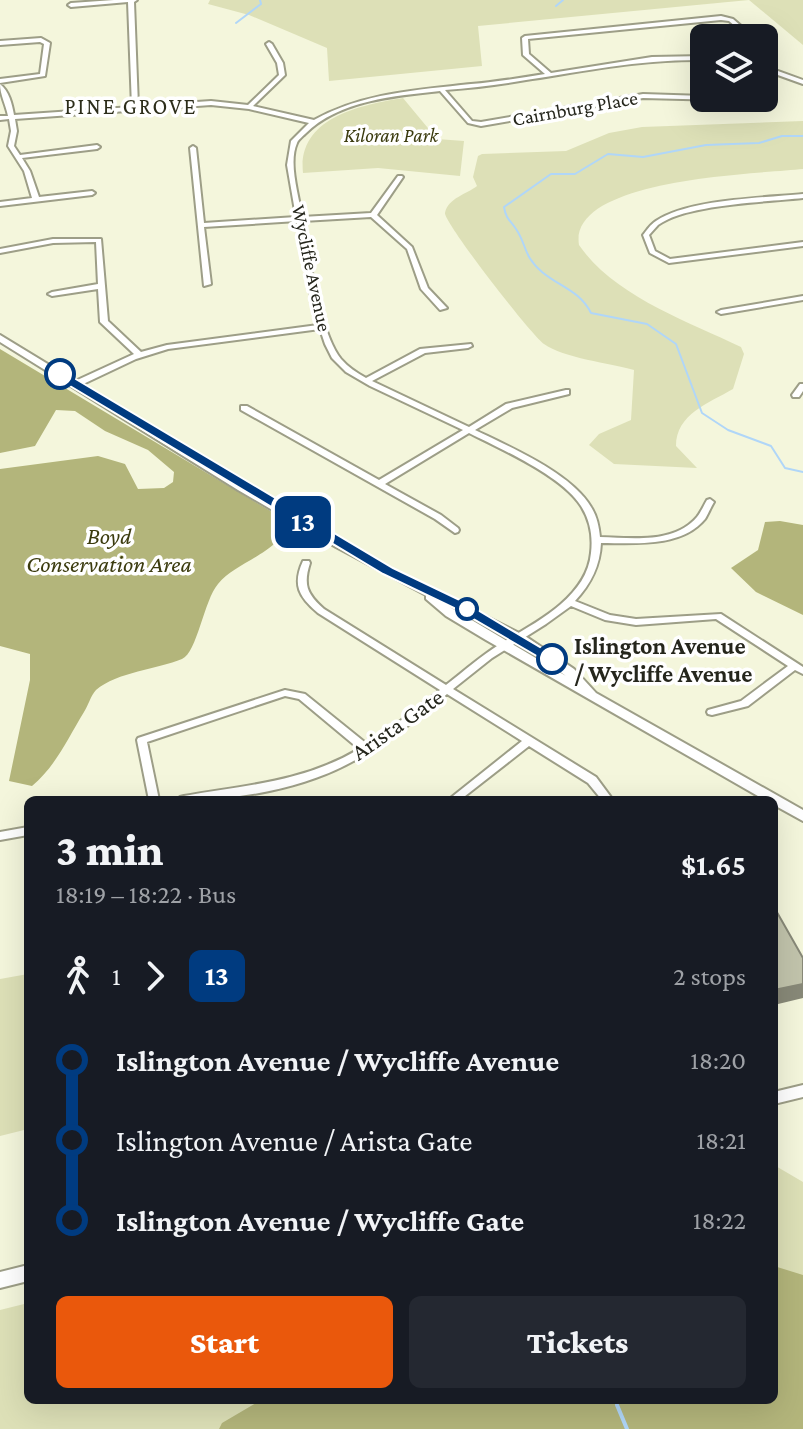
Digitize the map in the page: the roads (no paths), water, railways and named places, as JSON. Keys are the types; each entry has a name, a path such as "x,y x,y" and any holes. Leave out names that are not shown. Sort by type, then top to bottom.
{"main road":[{"path":"0,338 243,487 569,669 591,692"},
{"path":"422,589 450,613 505,646 591,692 769,796"},
{"path":"778,801 803,816"},
{"path":"778,1097 803,1091"},
{"path":"0,1280 24,1274"}],"street":[{"path":"71,5 132,0 135,107"},
{"path":"549,74 526,55 525,38 721,18 736,24"},
{"path":"0,43 41,40 47,43 43,75 0,83 14,131 11,146 19,157 36,199"},
{"path":"249,107 282,75 280,63 269,44"},
{"path":"0,118 205,103 249,107 314,122 370,101 642,58 690,58"},
{"path":"778,73 803,82"},
{"name":"Cairnburg Place","path":"442,90 470,122 481,124 643,96 690,97"},
{"name":"Wycliffe Avenue","path":"314,122 294,141 289,157 322,327 338,360 366,381 548,471 584,502 596,540"},
{"path":"19,157 97,147"},
{"path":"193,148 207,284"},
{"path":"373,215 400,177"},
{"path":"0,204 92,193"},
{"path":"803,196 675,213 653,224 646,235 652,252 669,261 803,244"},
{"path":"201,225 373,215 406,242 425,289 443,308"},
{"path":"0,251 53,241 96,238 101,248 104,322 139,355"},
{"path":"52,294 102,286"},
{"path":"721,312 803,298"},
{"path":"76,384 139,355 172,346 322,327"},
{"path":"366,381 423,351 468,346"},
{"path":"796,395 803,386"},
{"path":"378,484 509,406 566,392"},
{"path":"244,408 455,530"},
{"path":"518,639 569,602 589,576 596,540 663,539 689,531 703,520 710,502"},
{"path":"306,563 301,589 314,604 592,780 605,796"},
{"path":"569,602 597,614 636,622 718,616 799,669 744,704 712,712"},
{"name":"Arista Gate","path":"205,796 307,777 366,749 518,639"},
{"path":"153,796 142,740 152,734 285,693 302,696 366,749"},
{"path":"458,796 528,741"},
{"path":"0,836 24,832"}],"waterway":[{"path":"236,23 261,4 260,0"},
{"path":"556,6 563,0"},
{"path":"803,136 782,136 759,143 706,145 643,157 608,154 575,174 551,174 504,207 528,256 542,272 575,294 591,313 647,324 676,344 702,413 728,430 771,446 785,468 803,472"},
{"path":"617,1405 627,1429"}],"place":[{"name":"Islington Avenue / Wycliffe Avenue","path":"552,659"}],"district":[{"name":"PINE GROVE","path":"131,106"}],"park label":[{"name":"Kiloran Park","path":"391,135"},
{"name":"Boyd Conservation Area","path":"109,549"}]}
